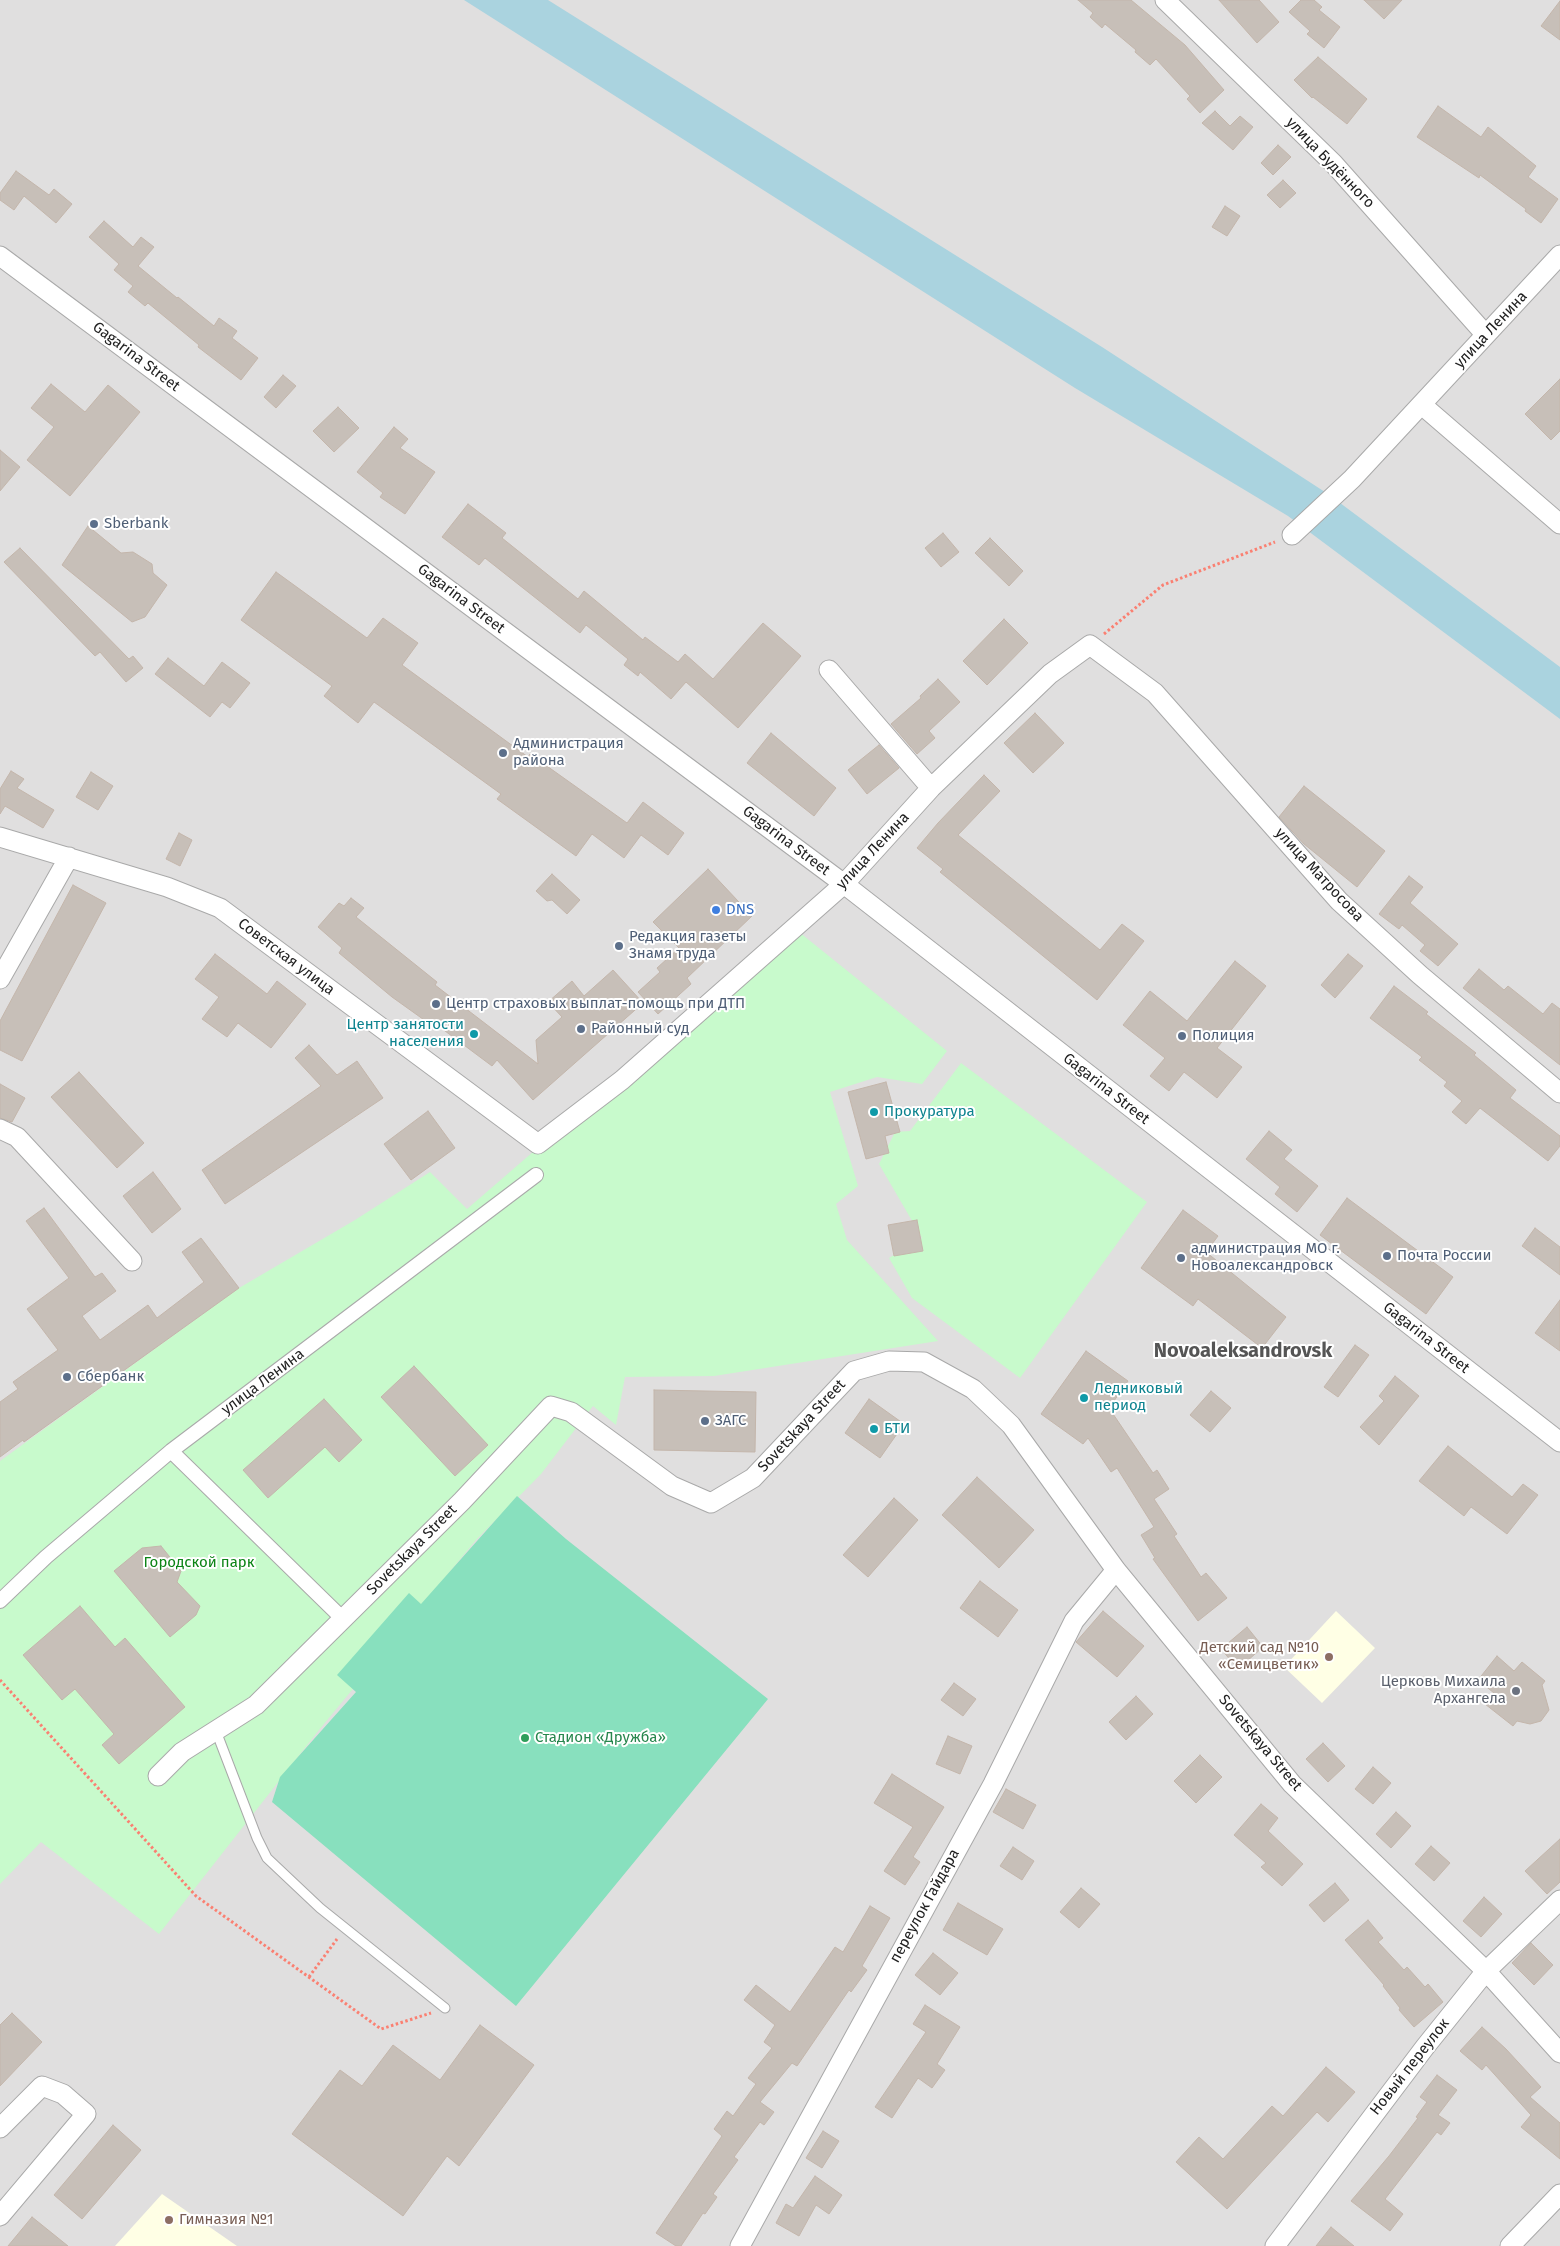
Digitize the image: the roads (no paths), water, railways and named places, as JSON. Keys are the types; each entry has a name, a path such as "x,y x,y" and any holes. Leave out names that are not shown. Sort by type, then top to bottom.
{"street":[{"name":"улица Будённого","path":"1165,0 1333,163 1485,334"},
{"name":"улица Ленина","path":"1292,535 1352,479 1560,255"},
{"name":"Gagarina Street","path":"2,260 844,884 1560,1442"},
{"path":"1422,405 1560,524"},
{"name":"улица Ленина","path":"538,1144 622,1080 844,884 931,788 1050,674 1090,645"},
{"name":"улица Матросова","path":"1090,645 1155,693 1339,901 1420,976 1560,1093"},
{"path":"829,670 931,788"},
{"name":"Советская улица","path":"0,837 166,887 220,908 538,1144"},
{"path":"0,978 69,857"},
{"path":"0,1129 17,1137 132,1261"},
{"name":"улица Ленина","path":"0,1601 46,1557 171,1451 536,1174"},
{"name":"Sovetskaya Street","path":"158,1776 182,1752 256,1704 462,1501 551,1406 571,1412 672,1486 711,1503 753,1478 854,1371 889,1362 924,1362 973,1389 1011,1425 1116,1570 1292,1784 1486,1971 1560,2053"},
{"path":"171,1451 343,1619"},
{"name":"переулок Гайдара","path":"740,2246 993,1784 1074,1621 1116,1570"},
{"name":"Новый переулок","path":"1274,2246 1425,2046 1486,1971 1560,1900"},
{"path":"0,2128 42,2086 63,2094 86,2114 0,2216"},
{"path":"1510,2246 1560,2194"}],"lane":[{"path":"216,1731 257,1838 267,1858 320,1908 445,2008"}],"water":[{"path":"464,0 548,0 1102,347 1328,494 1560,667 1560,719 1288,516 1075,388"}],"place":[{"name":"Sberbank","path":"94,524"},
{"name":"Администрация района","path":"503,753"},
{"name":"DNS","path":"716,910"},
{"name":"Редакция газеты Знамя труда","path":"619,946"},
{"name":"Центр страховых выплат-помощь при ДТП","path":"436,1004"},
{"name":"Районный суд","path":"581,1029"},
{"name":"Центр занятости населения","path":"474,1034"},
{"name":"Полиция","path":"1182,1036"},
{"name":"Прокуратура","path":"874,1112"},
{"name":"Почта России","path":"1387,1256"},
{"name":"администрация МО г. Новоалександровск","path":"1181,1258"},
{"name":"Сбербанк","path":"67,1377"},
{"name":"Ледниковый период","path":"1084,1398"},
{"name":"ЗАГС","path":"705,1421"},
{"name":"БТИ","path":"874,1429"},
{"name":"Детский сад №10 «Семицветик»","path":"1329,1657"},
{"name":"Церковь Михаила Архангела","path":"1516,1691"},
{"name":"Стадион «Дружба»","path":"525,1738"},
{"name":"Гимназия №1","path":"169,2220"}],"district":[{"name":"Novoaleksandrovsk","path":"1243,1351"}],"park label":[{"name":"Городской парк","path":"199,1563"}]}
